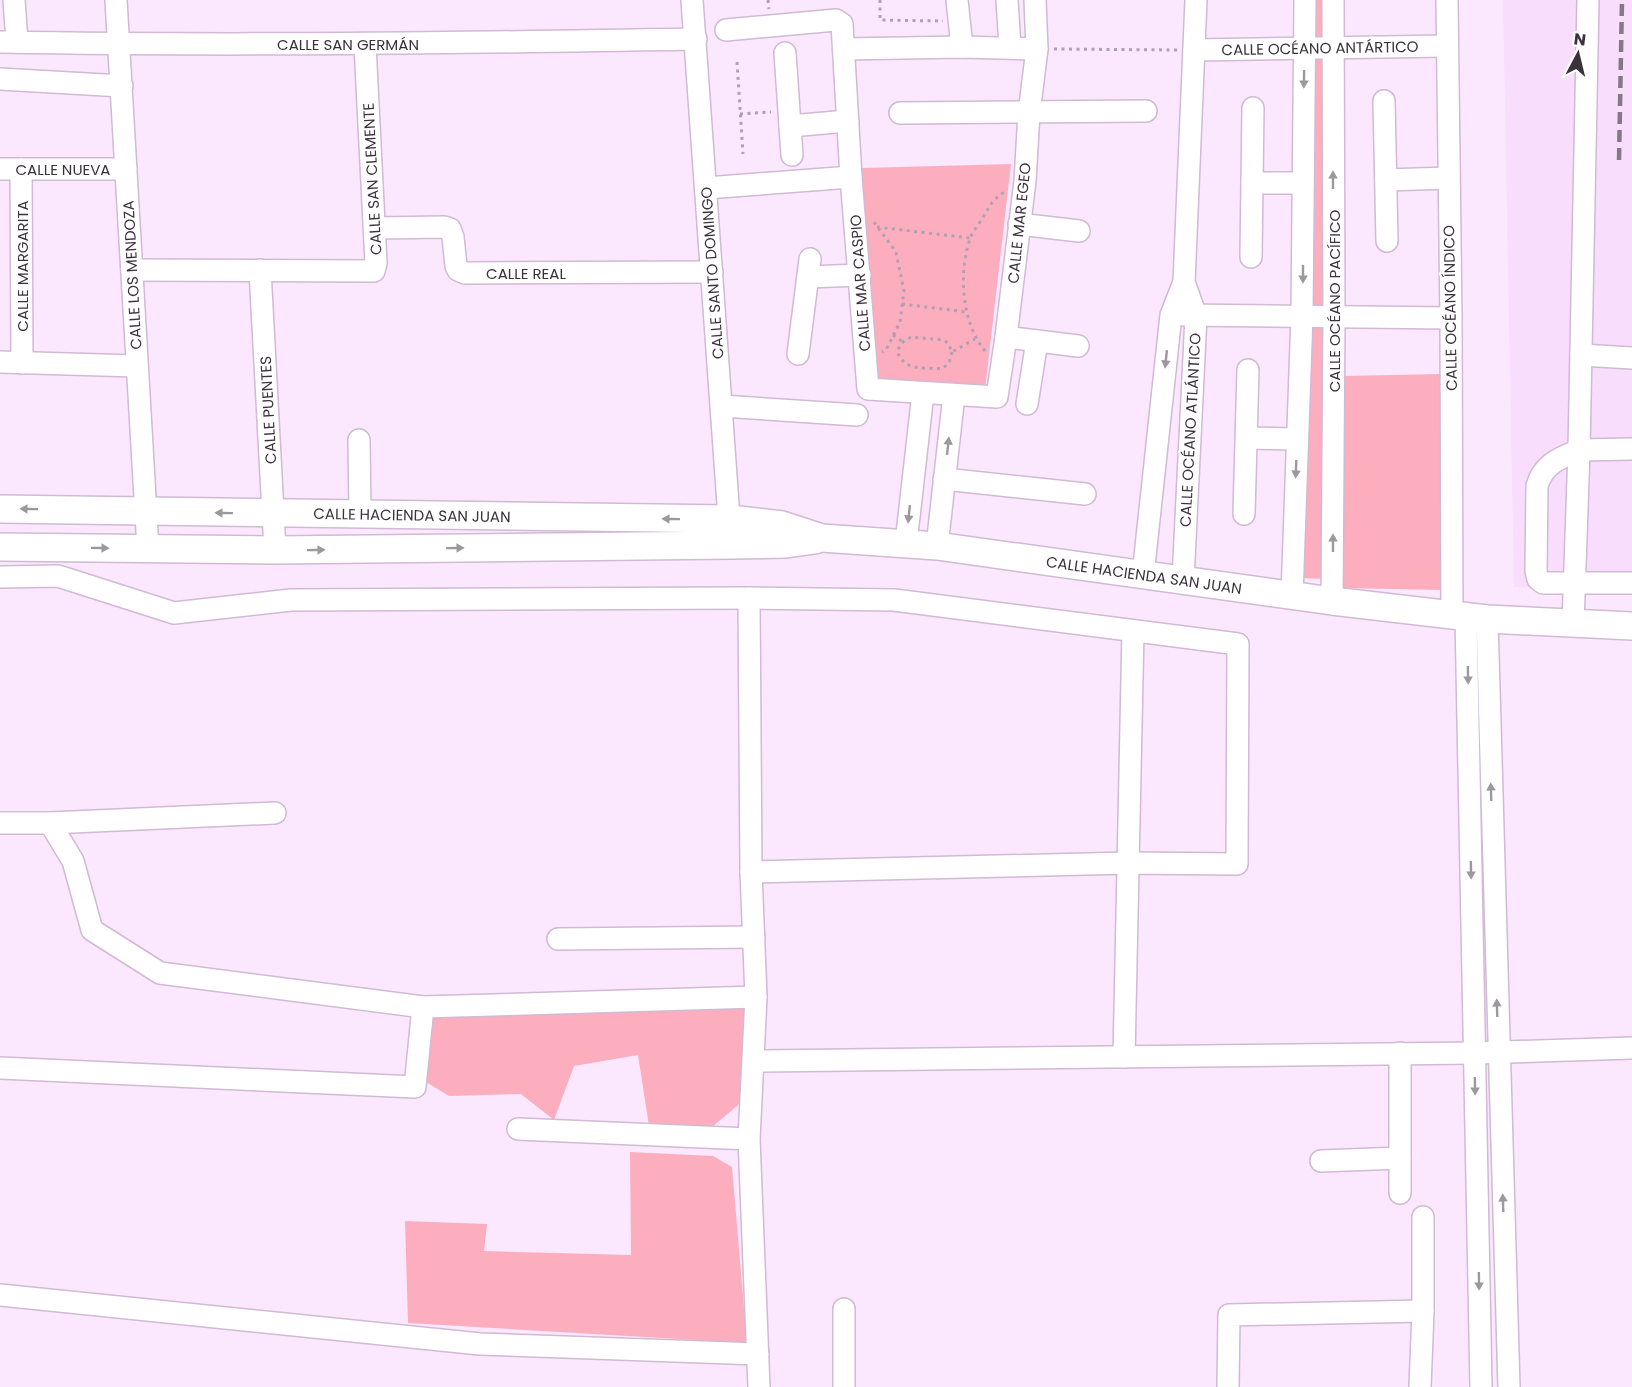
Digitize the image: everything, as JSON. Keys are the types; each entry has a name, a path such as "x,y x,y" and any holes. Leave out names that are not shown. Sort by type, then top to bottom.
{"main road":[{"name":"CALLE HACIENDA SAN JUAN","path":"0,509 360,514 730,532"},
{"name":"CALLE HACIENDA SAN JUAN","path":"0,547 275,550 730,532 782,525 822,538 937,546 1332,601 1468,617 1632,626"}],"street":[{"path":"8,42 14,0"},
{"name":"CALLE LOS MENDOZA","path":"116,0 144,512 148,549"},
{"name":"CALLE SANTO DOMINGO","path":"692,0 730,532"},
{"path":"1007,0 1010,47"},
{"name":"CALLE MAR EGEO","path":"997,397 1025,181 1029,113 1037,49 1035,0"},
{"name":"CALLE OCÉANO ATLÁNTICO","path":"1143,575 1171,315 1184,282 1196,0"},
{"name":"CALLE OCÉANO PACÍFICO","path":"1292,596 1302,316 1305,0"},
{"name":"CALLE OCÉANO PACÍFICO","path":"1332,601 1333,0"},
{"name":"CALLE OCÉANO ÍNDICO","path":"1448,0 1451,318 1468,617"},
{"path":"1573,624 1579,450 1588,0"},
{"path":"958,10 962,47"},
{"path":"726,30 836,20 842,24 844,50 962,47 1037,49"},
{"name":"CALLE SAN GERMÁN","path":"8,42 119,45 365,45 696,39"},
{"name":"CALLE SAN CLEMENTE","path":"260,270 374,271 376,266 375,228 365,45"},
{"name":"CALLE OCÉANO ANTÁRTICO","path":"1194,50 1447,46"},
{"name":"CALLE MAR CASPIO","path":"844,50 851,177 868,388 997,397"},
{"path":"785,53 792,155"},
{"path":"0,79 122,86"},
{"path":"1384,101 1388,241"},
{"path":"1251,257 1253,108"},
{"path":"900,113 1146,111"},
{"path":"789,118 848,121"},
{"name":"CALLE NUEVA","path":"10,169 126,169"},
{"name":"CALLE MARGARITA","path":"10,169 22,363"},
{"path":"706,188 851,177"},
{"path":"1386,180 1448,178"},
{"path":"1252,183 1303,183"},
{"path":"1019,224 1079,231"},
{"name":"CALLE REAL","path":"375,228 444,227 450,229 456,266 458,270 465,273 712,273"},
{"path":"798,354 809,268 860,275"},
{"path":"132,270 260,270"},
{"name":"CALLE PUENTES","path":"260,270 275,550"},
{"name":"CALLE OCÉANO ATLÁNTICO","path":"1183,580 1196,316 1184,282"},
{"path":"1171,315 1451,318"},
{"path":"1006,337 1078,346"},
{"path":"1027,404 1036,341"},
{"path":"1581,355 1632,358"},
{"path":"0,362 136,366"},
{"path":"1244,514 1248,370"},
{"path":"906,543 923,393"},
{"path":"937,546 954,395"},
{"path":"722,406 857,415"},
{"path":"1247,438 1297,439"},
{"path":"359,440 360,514"},
{"path":"1632,449 1579,450 1561,457 1540,474 1536,571 1538,579 1544,583 1632,583"},
{"path":"944,479 1085,494"},
{"path":"0,577 58,576 174,614 291,600 749,598 894,600 1238,644 1237,864 1128,863 752,872"},
{"path":"749,598 752,872 756,997 749,1138 759,1387"},
{"path":"1468,617 1498,1053 1509,1387"},
{"path":"1468,617 1481,1387"},
{"path":"1124,1057 1133,631"},
{"path":"0,823 50,823 275,813"},
{"path":"50,823 73,861 92,930 160,973 423,1007 756,997"},
{"path":"558,939 754,937"},
{"path":"0,1068 415,1087 423,1007"},
{"path":"754,1061 1498,1053 1632,1048"},
{"path":"1400,1053 1400,1193"},
{"path":"518,1130 749,1138"},
{"path":"1321,1161 1400,1158"},
{"path":"1420,1387 1423,1217"},
{"path":"0,1295 480,1344 758,1354"},
{"path":"844,1309 844,1387"},
{"path":"1228,1387 1229,1315 1423,1311"}],"path":[{"path":"880,0 880,20 958,10"},
{"path":"1037,49 1194,50"},
{"path":"737,62 743,154"},
{"path":"740,114 789,118"},
{"path":"1001,371 975,339 967,312 962,273 970,238 994,199 1025,181"},
{"path":"854,205 877,226 896,252 904,291 900,322 886,350 865,362"},
{"path":"877,226 970,238"},
{"path":"902,304 967,312"},
{"path":"893,335 903,342"},
{"path":"911,337 943,340 948,343 952,352 950,363 942,369 908,366 901,360 897,351 903,342 911,337"},
{"path":"952,352 975,339"}],"shaded area":[{"path":"1309,0 1327,0 1327,579 1299,578"},
{"path":"1503,0 1632,0 1632,591 1514,587"},
{"path":"1011,164 985,390 877,381 862,168"},
{"path":"1441,374 1441,590 1342,588 1342,376"},
{"path":"744,1008 743,1101 712,1127 649,1126 638,1055 574,1066 554,1120 521,1094 449,1096 426,1082 433,1015"},
{"path":"630,1152 713,1156 732,1167 747,1343 408,1323 405,1221 487,1224 484,1251 631,1255"}],"railway":[{"path":"1619,160 1622,0"}]}
